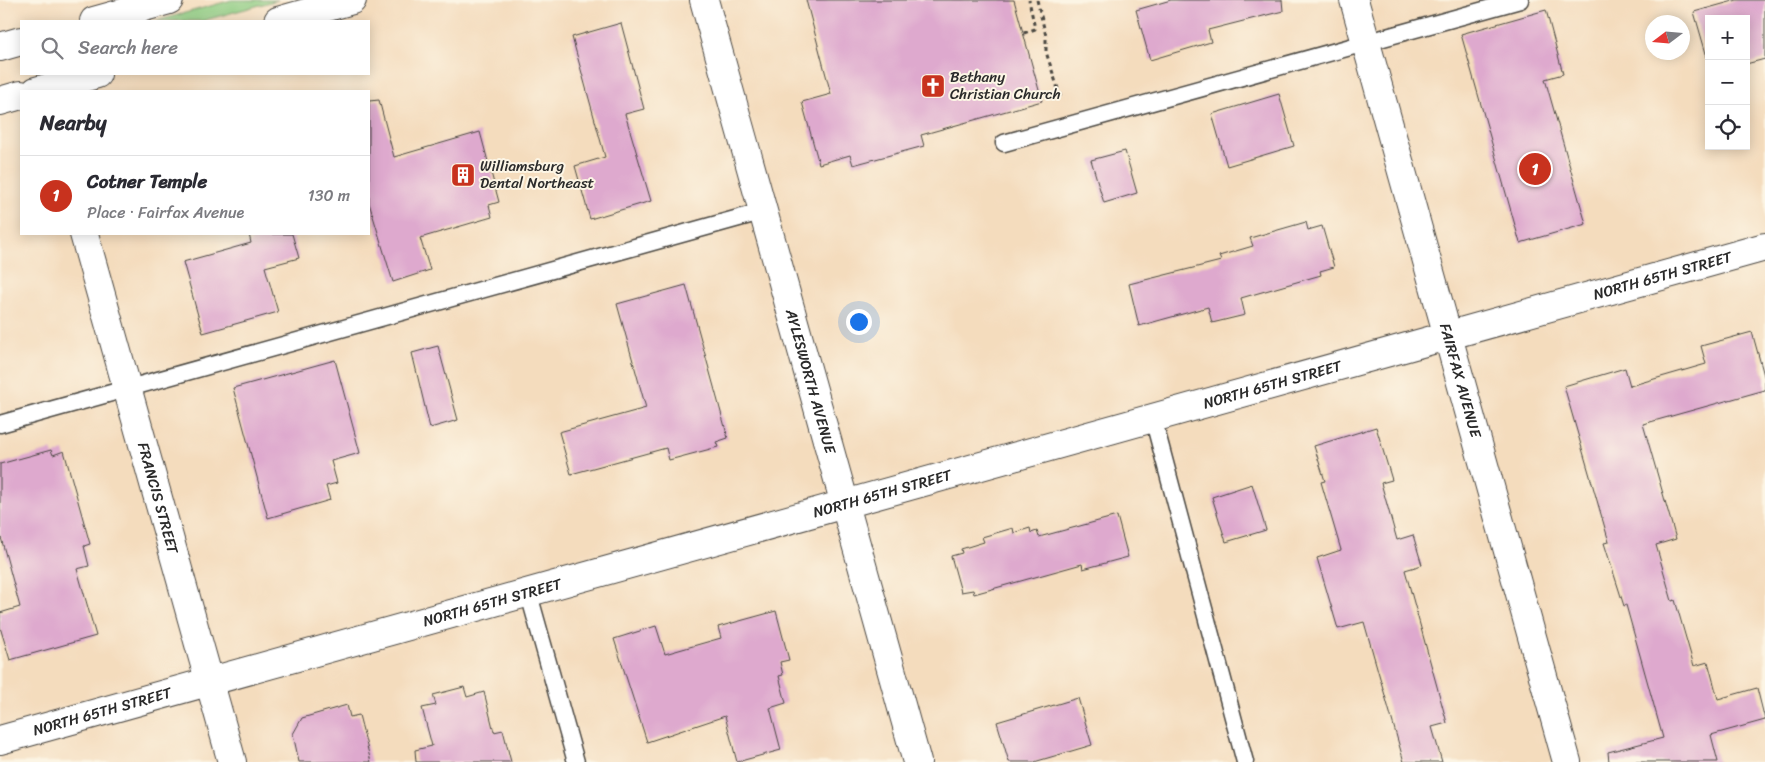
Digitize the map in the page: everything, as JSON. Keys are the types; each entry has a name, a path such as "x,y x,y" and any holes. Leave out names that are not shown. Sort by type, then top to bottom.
{"street":[{"path":"98,20 169,0"},
{"path":"282,20 352,0"},
{"name":"AYLESWORTH AVENUE","path":"704,0 917,762"},
{"name":"FAIRFAX AVENUE","path":"1354,0 1566,762"},
{"path":"0,47 20,42"},
{"path":"37,88 93,75"},
{"path":"0,101 20,94"},
{"name":"FRANCIS STREET","path":"84,235 129,388 232,762"},
{"name":"NORTH 65TH STREET","path":"0,740 1765,247"}],"lane":[{"path":"1004,143 1520,0"},
{"path":"0,424 764,211"},
{"path":"1153,418 1246,762"},
{"path":"528,591 576,762"}],"path":[{"path":"1024,33 1035,30 1029,0"},
{"path":"1037,0 1046,36 1046,52 1060,96 1080,122"}],"green space":[{"path":"232,0 278,0 206,20 160,20"}],"building":[{"name":"Bethany Christian Church","path":"806,0 1014,0 1042,101 921,135 924,146 853,165 850,155 819,164 802,102 831,94"},
{"path":"1171,0 1282,0 1283,11 1208,30 1211,42 1150,60 1136,10"},
{"path":"1737,0 1765,0 1765,59 1750,63 1750,15 1705,15 1705,50 1694,12"},
{"path":"1546,10 1563,74 1545,79 1586,224 1520,243 1461,34"},
{"path":"621,23 644,109 625,114 651,201 590,219 575,166 605,157 572,37"},
{"path":"1279,94 1294,146 1227,166 1212,114"},
{"path":"379,100 394,157 480,132 499,202 489,205 492,217 420,238 430,270 393,282 370,206 370,101"},
{"path":"1125,151 1137,193 1104,203 1091,160"},
{"path":"1306,222 1308,230 1322,226 1334,267 1320,271 1321,275 1241,298 1245,315 1212,323 1208,307 1139,326 1129,284 1221,261 1219,256 1253,246 1250,238"},
{"path":"249,235 292,235 299,258 265,267 278,312 203,333 183,262 251,243"},
{"path":"686,285 728,438 716,442 718,447 669,460 666,448 571,474 559,432 646,408 617,304"},
{"path":"1752,332 1765,379 1765,390 1643,424 1676,539 1656,545 1672,601 1675,600 1694,666 1708,662 1718,699 1757,688 1765,720 1711,735 1718,762 1609,762 1608,752 1663,738 1626,605 1624,606 1604,543 1609,542 1564,386 1625,368 1630,386 1706,364 1701,346"},
{"path":"438,346 458,420 430,428 412,353"},
{"path":"335,360 360,453 331,461 337,483 326,486 330,500 268,518 233,388"},
{"path":"1376,427 1392,480 1381,483 1397,540 1413,535 1422,565 1405,570 1447,723 1432,727 1442,762 1404,762 1364,622 1338,629 1317,558 1341,550 1321,482 1325,481 1314,446"},
{"path":"51,450 53,455 64,451 90,544 84,546 89,566 77,569 96,636 10,660 0,627 0,613 20,607 0,534 0,464"},
{"path":"1252,484 1266,530 1226,542 1212,497"},
{"path":"1117,516 1128,557 1083,569 1082,564 974,594 973,590 961,592 951,556 962,553 961,549 984,542 982,537 1013,528 1014,533 1030,528 1031,533 1037,531 1039,537"},
{"path":"776,611 789,660 780,662 783,675 779,676 786,703 770,708 781,750 737,762 725,716 647,742 614,639 656,626 665,654 721,638 718,627"},
{"path":"464,687 467,697 484,692 494,732 503,730 511,762 416,762 415,750 432,746 422,708 436,705 433,695"},
{"path":"1078,698 1092,745 1034,762 1009,762 997,722"},
{"path":"347,705 350,717 359,715 371,762 299,762 293,734 302,718"}],"place":[{"name":"Bethany Christian Church","path":"933,86"},
{"name":"Cotner Temple","path":"1535,169"},
{"name":"Williamsburg Dental Northeast","path":"463,175"}]}
